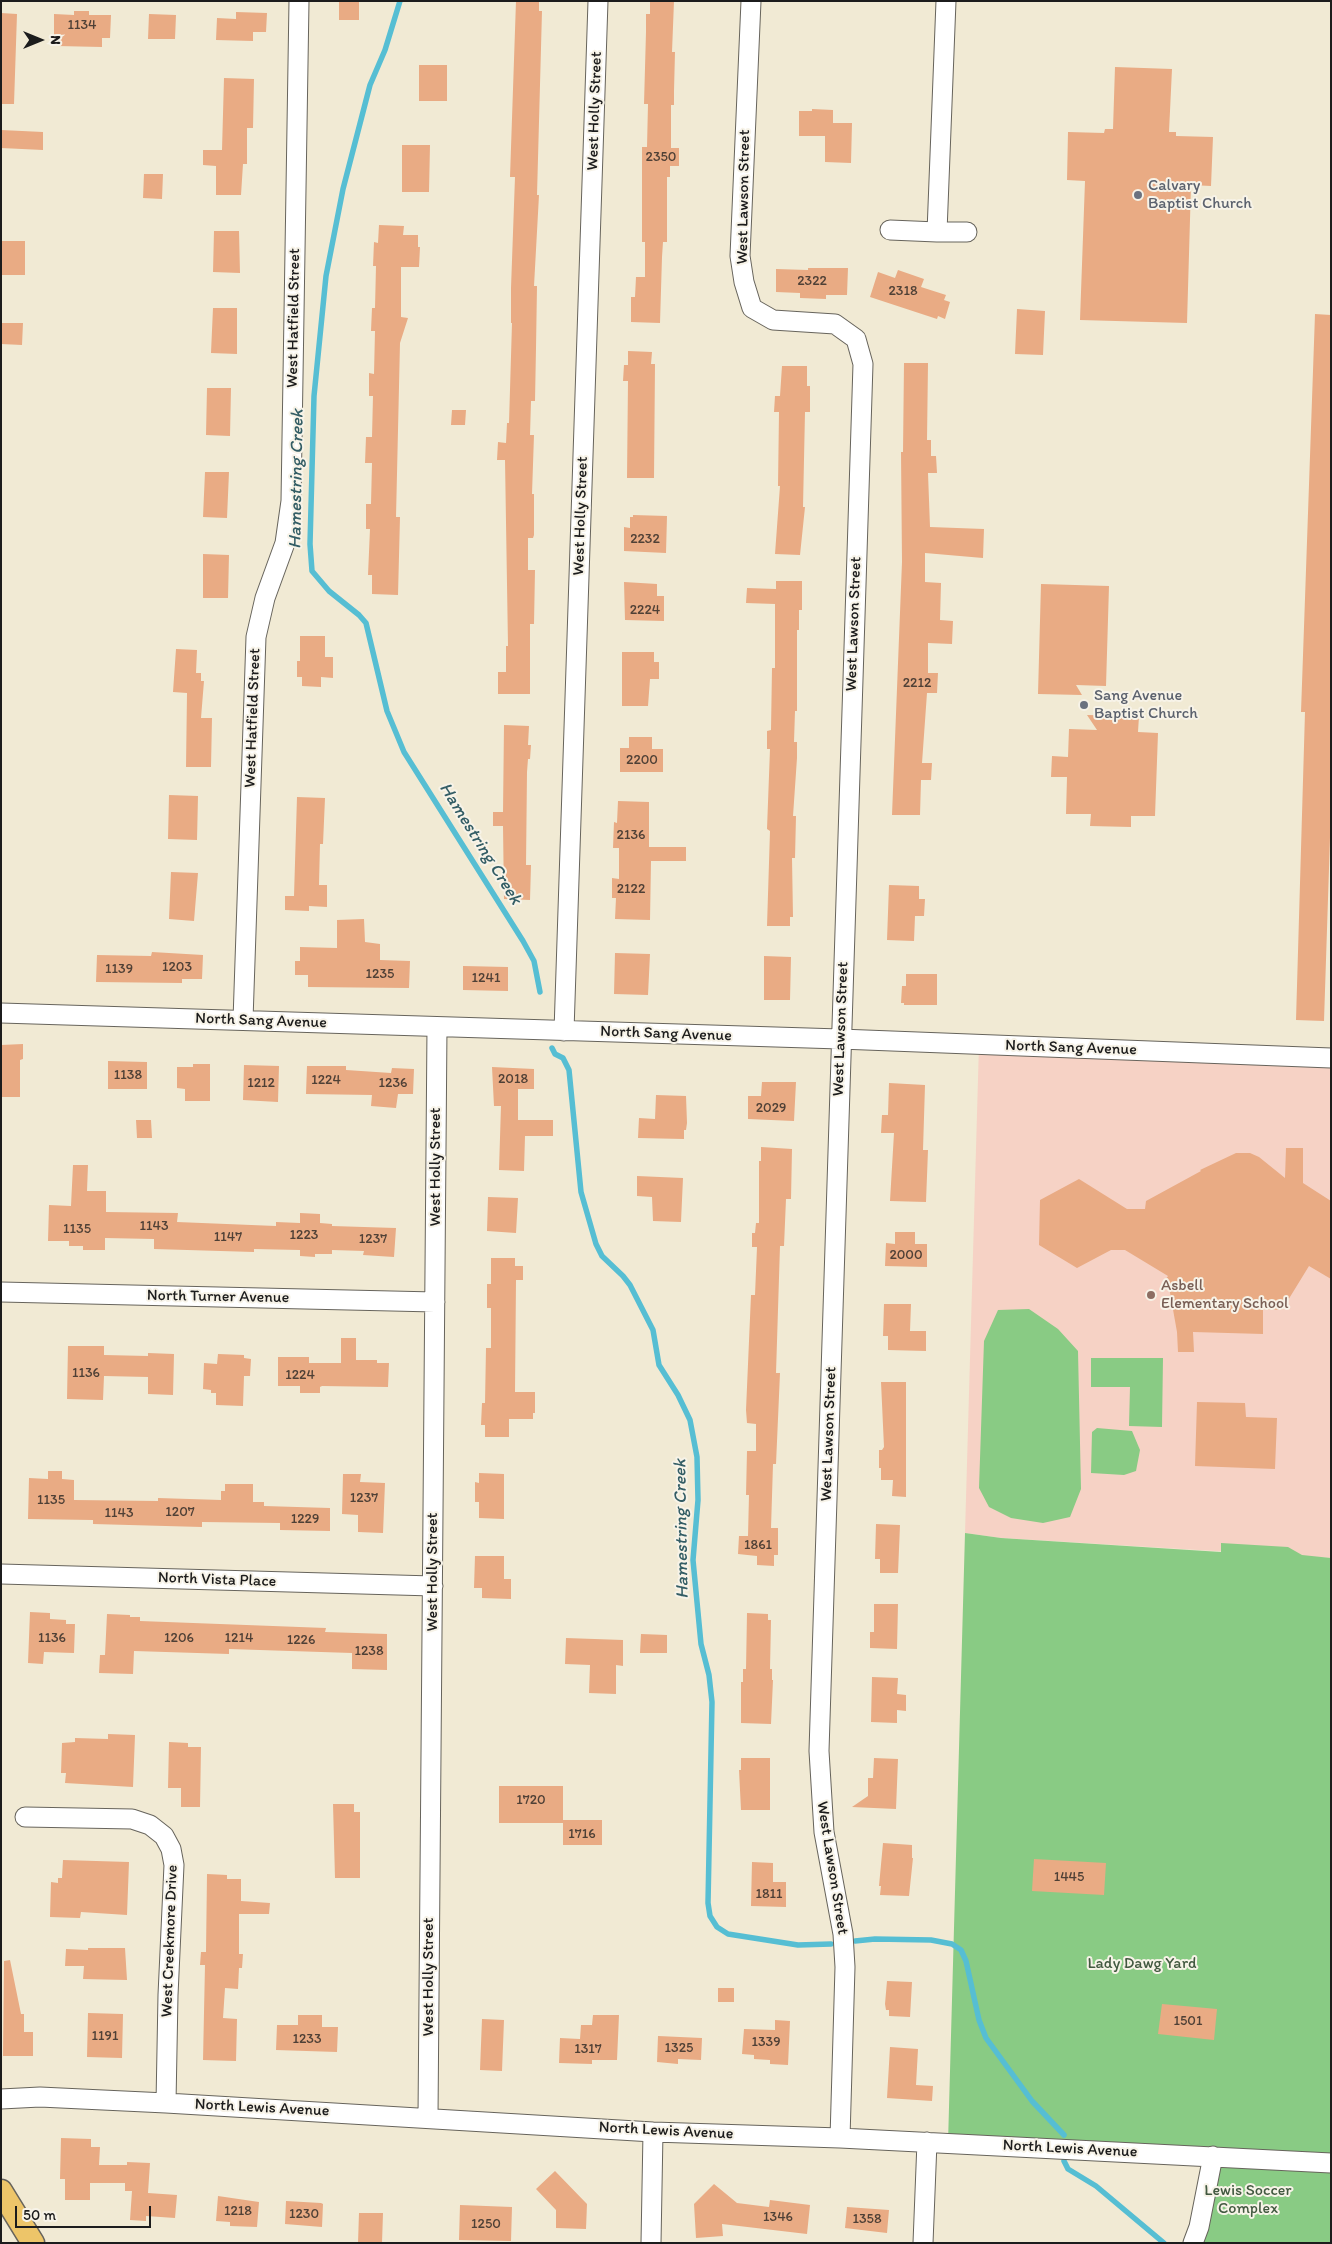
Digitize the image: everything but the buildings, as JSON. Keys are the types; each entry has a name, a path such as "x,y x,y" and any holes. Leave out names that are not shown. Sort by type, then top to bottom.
{"main road":[{"path":"1,2191 33,2243"}],"street":[{"name":"West Hatfield Street","path":"243,1020 256,638 265,598 285,543 291,501 299,1"},
{"name":"West Holly Street","path":"564,1031 598,1"},
{"name":"West Lawson Street","path":"751,1 740,256 744,282 752,308 774,320 834,324 856,339 863,364 840,1039 819,1751 824,1832 843,1934 845,1967 840,2138"},
{"path":"937,232 946,1"},
{"path":"890,230 967,232"},
{"name":"North Sang Avenue","path":"1,1013 840,1039 1331,1058"},
{"name":"West Holly Street","path":"428,2117 436,1027"},
{"name":"North Turner Avenue","path":"1,1292 435,1302"},
{"name":"North Vista Place","path":"1,1574 433,1586"},
{"name":"West Creekmore Drive","path":"25,1817 132,1819 150,1825 164,1836 171,1849 174,1865 168,1995 166,2103"},
{"name":"North Lewis Avenue","path":"1,2099 40,2097 166,2103 428,2117 654,2132 840,2138 1331,2163"},
{"path":"651,2243 654,2132"},
{"path":"923,2243 927,2142"},
{"path":"1192,2243 1199,2227 1213,2156"}],"shaded area":[{"name":"Asbell Elementary School","path":"979,1044 1331,1058 1331,1558 1001,1538 965,1533"}],"green space":[{"path":"1029,1309 1058,1329 1078,1351 1081,1489 1070,1517 1043,1523 1011,1518 989,1507 979,1488 984,1341 998,1310"},
{"path":"1091,1358 1163,1358 1162,1427 1129,1426 1130,1387 1091,1387"},
{"path":"1097,1428 1132,1431 1140,1450 1136,1471 1124,1475 1091,1473 1092,1432"},
{"name":"Lady Dawg Yard","path":"965,1533 1001,1538 1221,1552 1221,1543 1288,1547 1302,1555 1331,1558 1331,2243 1193,2243 1213,2157 948,2143"}],"waterway":[{"name":"Hamestring Creek","path":"400,1 385,50 370,85 343,189 326,276 314,396 310,544 312,571 329,591 366,623 387,711 404,752 523,941 534,961 540,992"},
{"name":"Hamestring Creek","path":"552,1048 555,1054 563,1058 569,1070 581,1192 596,1244 602,1256 630,1285 653,1330 659,1365 678,1395 690,1420 697,1457 698,1500 693,1560 701,1644 709,1675 712,1702 708,1903 710,1916 717,1927 728,1934 798,1945 831,1944"},
{"name":"Hamestring Creek","path":"855,1941 875,1939 931,1940 952,1944 961,1950 966,1961 979,2020 986,2038 1032,2101 1064,2135"},
{"name":"Hamestring Creek","path":"1064,2161 1068,2169 1096,2186 1164,2243"}],"place":[{"name":"Calvary Baptist Church","path":"1138,195"},
{"name":"Sang Avenue Baptist Church","path":"1084,705"},
{"name":"Asbell Elementary School","path":"1151,1295"}],"park label":[{"name":"Lewis Soccer Complex","path":"1248,2200"}]}
